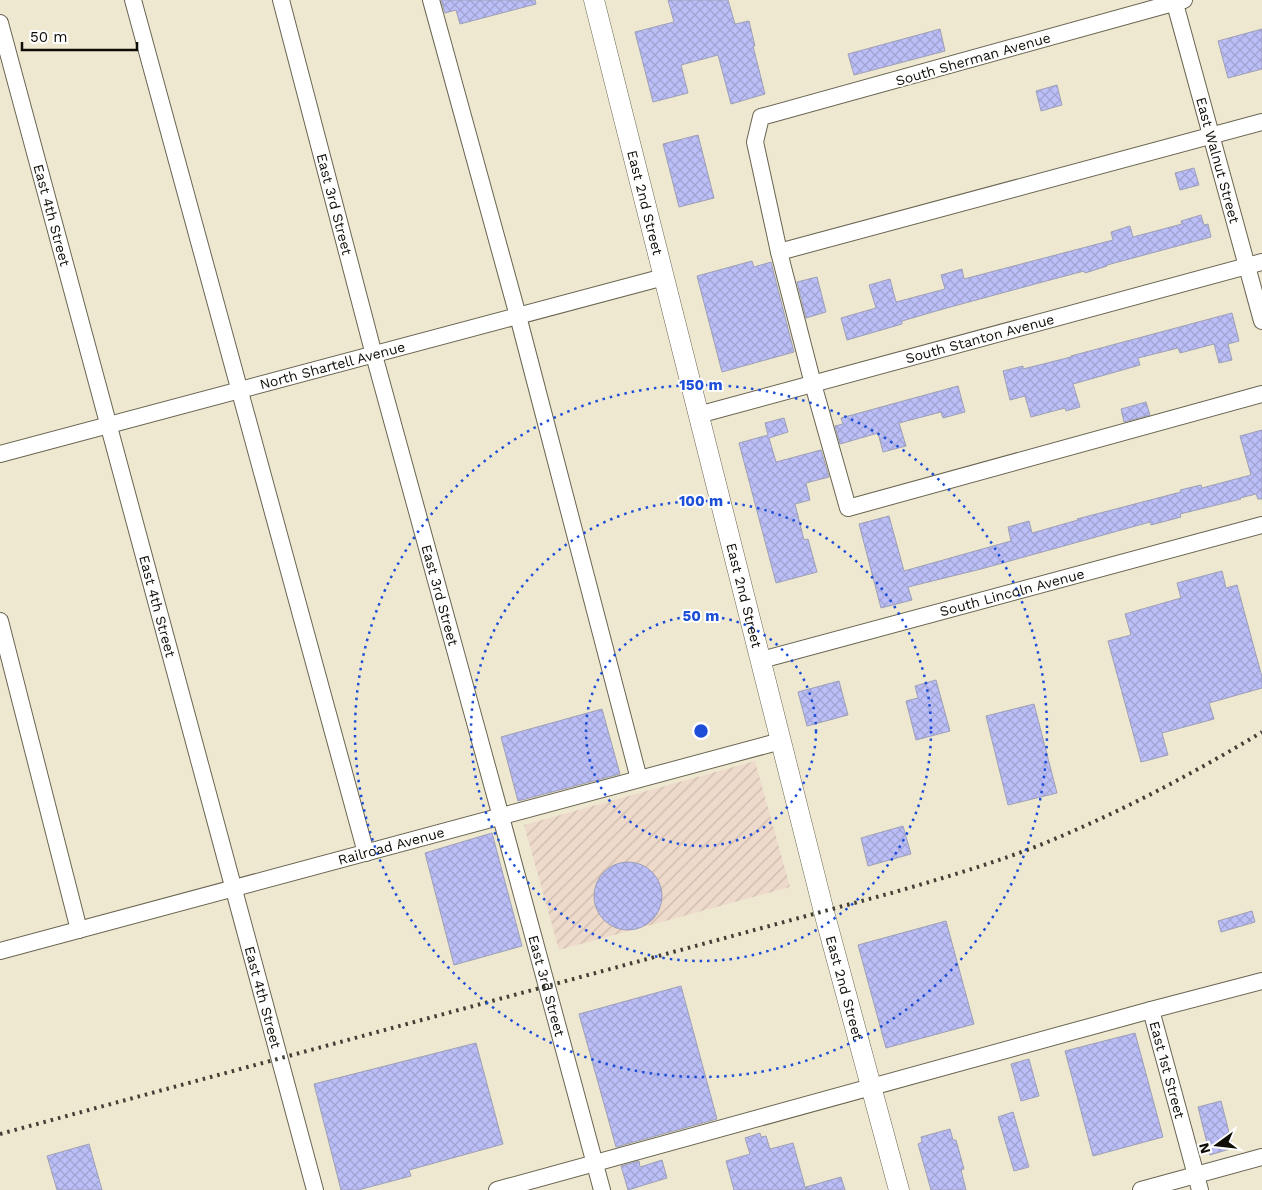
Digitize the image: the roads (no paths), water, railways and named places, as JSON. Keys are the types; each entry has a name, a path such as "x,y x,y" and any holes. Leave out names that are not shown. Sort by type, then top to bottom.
{"main road":[{"name":"East 2nd Street","path":"594,0 824,912 899,1190"}],"street":[{"path":"133,0 366,853"},
{"name":"East 3rd Street","path":"281,0 374,355 602,1190"},
{"path":"431,0 518,316 639,779"},
{"name":"South Sherman Avenue","path":"779,252 755,142 761,118 1178,1"},
{"name":"East Walnut Street","path":"1178,1 1212,135 1255,264 1262,321"},
{"name":"East 4th Street","path":"0,23 315,1190"},
{"path":"1262,122 779,252 813,384 848,508 1262,394"},
{"name":"South Stanton Avenue","path":"698,415 1255,264"},
{"name":"North Shartell Avenue","path":"0,454 664,277"},
{"name":"South Lincoln Avenue","path":"761,660 1262,525"},
{"path":"0,621 79,930"},
{"name":"Railroad Avenue","path":"0,951 781,741"},
{"path":"498,1190 1262,981"},
{"name":"East 1st Street","path":"1151,1010 1198,1182"},
{"path":"1141,1190 1198,1182 1262,1157"}],"railway":[{"path":"0,1134 895,892 977,867 1037,846 1136,802 1262,732"}]}
